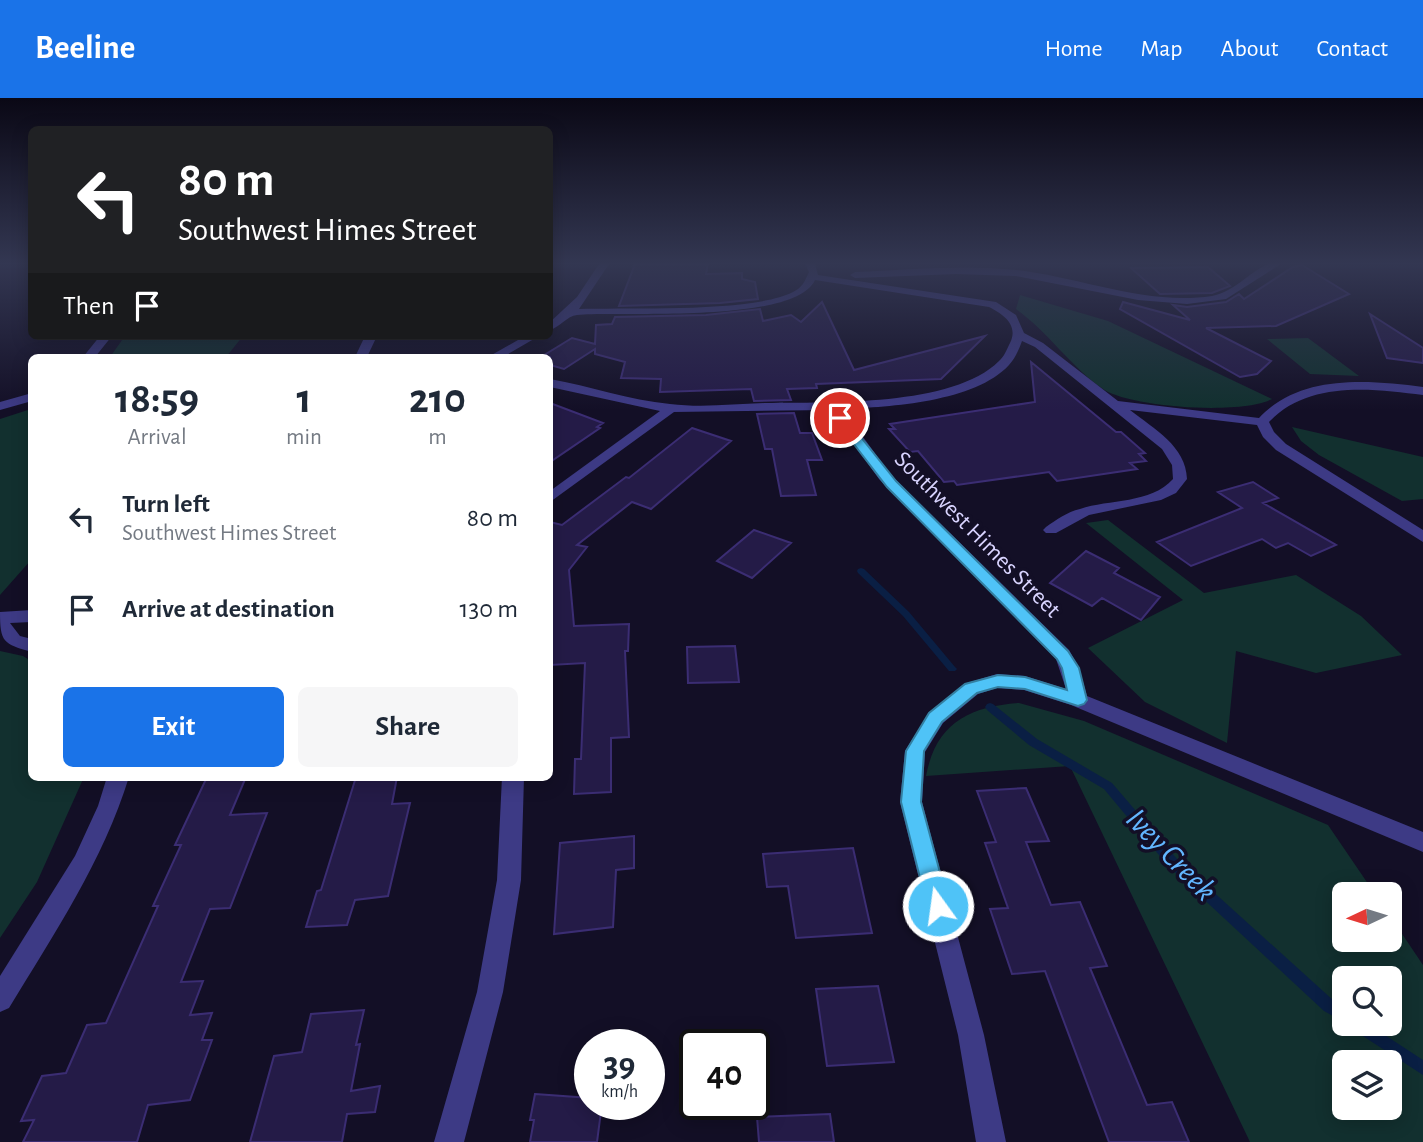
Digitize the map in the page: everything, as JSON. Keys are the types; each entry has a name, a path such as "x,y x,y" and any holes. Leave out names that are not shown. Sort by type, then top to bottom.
{"street":[{"path":"553,325 571,313"},
{"path":"553,384 670,409 897,402 953,391 985,377 999,366 1016,347 1019,335 1018,325 1006,313"},
{"path":"1019,335 1039,345 1117,405 1174,453 1181,471 1176,484 1162,495 1147,501 1083,512 1051,530"},
{"path":"91,354 103,340"},
{"path":"500,354 526,340"},
{"path":"1262,422 1276,405 1322,390 1373,386 1423,391"},
{"path":"0,406 28,398"},
{"path":"1117,405 1262,422"},
{"name":"Southwest Himes Street","path":"835,406 840,418 884,476 1063,655 1070,668 1078,700"},
{"path":"553,496 670,409"},
{"path":"1262,422 1268,434 1281,447 1423,537"},
{"path":"28,616 0,620 14,640 28,645"},
{"path":"991,1142 971,1035 911,802 915,751 936,718 971,689 998,681 1025,683 1078,700 1423,842"},
{"path":"0,999 74,877 113,796 117,781"},
{"path":"449,1142 490,992 509,880 513,781"}],"green space":[{"path":"1021,313 1080,313 1108,321 1272,399 1258,404 1213,408 1161,405 1117,396 1091,380"},
{"path":"1308,338 1359,376 1310,374 1267,339"},
{"path":"122,340 240,340 228,354 112,354"},
{"path":"28,410 28,563 0,595 0,419"},
{"path":"1292,427 1423,457 1423,499 1402,501 1319,455 1301,441"},
{"path":"1108,520 1204,593 1296,575 1361,616 1402,655 1316,673 1236,651 1227,743 1145,702 1088,648 1183,600 1086,523"},
{"path":"0,651 28,659 28,781 82,781 37,882 0,938"},
{"path":"1019,703 1084,721 1328,825 1367,882 1332,882 1332,952 1402,952 1402,934 1423,965 1423,1142 1250,1142 1070,766 926,776 938,743 947,731 970,714"}],"building":[{"path":"761,313 763,321 791,315 801,322 811,313 827,313 854,370 985,336 941,379 816,384 817,388 787,389 791,400 754,401 751,389 660,392 661,379 621,378 625,362 595,354 595,349 564,369 553,366 553,354 546,354 572,338 595,344 596,325 612,324 615,317"},
{"path":"1127,313 1163,313 1190,320 1182,313 1306,313 1276,326 1206,328 1271,361 1257,374 1240,377"},
{"path":"1370,314 1423,348 1423,363 1387,358"},
{"path":"1031,362 1116,432 1121,432 1145,453 1139,454 1146,461 1130,463 1137,469 1057,481 1049,472 957,485 954,481 944,482 918,451 910,452 889,429 895,429 890,424 1035,402"},
{"path":"553,404 603,423 597,427 600,428 553,460"},
{"path":"794,413 800,433 812,433 822,460 807,460 816,495 781,496 772,449 765,449 757,414"},
{"path":"692,428 731,441 651,509 632,502 577,545 587,547 569,570 574,626 629,624 628,651 625,651 629,737 611,738 611,792 574,794 575,759 581,759 585,663 553,665 553,523 562,525 626,477 629,478"},
{"path":"1253,482 1278,498 1263,503 1336,545 1311,556 1288,543 1276,548 1262,539 1191,566 1157,542 1242,508 1218,492"},
{"path":"754,530 791,543 752,578 717,561"},
{"path":"1086,551 1119,568 1114,573 1160,597 1141,620 1102,598 1092,606 1050,583"},
{"path":"735,646 739,682 688,683 687,647"},
{"path":"205,781 244,781 230,815 267,813 230,908 210,909 181,982 203,981 190,1015 212,1013 202,1040 212,1040 190,1100 148,1105 137,1142 23,1142 34,1120 21,1121 42,1076 66,1073 87,1025 106,1023 158,906 153,906 181,845 175,845"},
{"path":"355,781 396,781 392,804 410,803 388,896 355,900 347,925 306,927 317,891 321,890"},
{"path":"1026,788 1049,841 1026,842 1051,905 1080,902 1107,966 1090,968 1147,1105 1172,1102 1189,1142 1109,1142 1045,971 1012,974 990,909 1008,908 985,843 996,842 977,791"},
{"path":"634,836 634,868 616,870 613,927 554,934 560,843"},
{"path":"853,848 872,933 796,938 788,886 767,887 763,854"},
{"path":"878,986 894,1062 827,1066 816,989"},
{"path":"364,1010 356,1045 360,1044 351,1091 380,1086 375,1112 347,1114 342,1142 250,1142 274,1056 302,1052 311,1014"},
{"path":"535,1094 574,1097 574,1120 600,1120 597,1142 530,1142 534,1120 530,1120"},
{"path":"830,1114 834,1142 759,1142 757,1120 770,1120 770,1116"}],"waterway":[{"name":"Ivey Creek","path":"861,571 906,614 952,669"},
{"name":"Ivey Creek","path":"990,707 1033,742 1108,786 1173,863 1332,1008"},
{"name":"Ivey Creek","path":"1375,1036 1423,1068"}],"route":[{"path":"840,418 891,484 1063,655 1070,668 1078,700 1025,683 998,681 971,689 936,718 915,751 911,802 938,906"}]}
